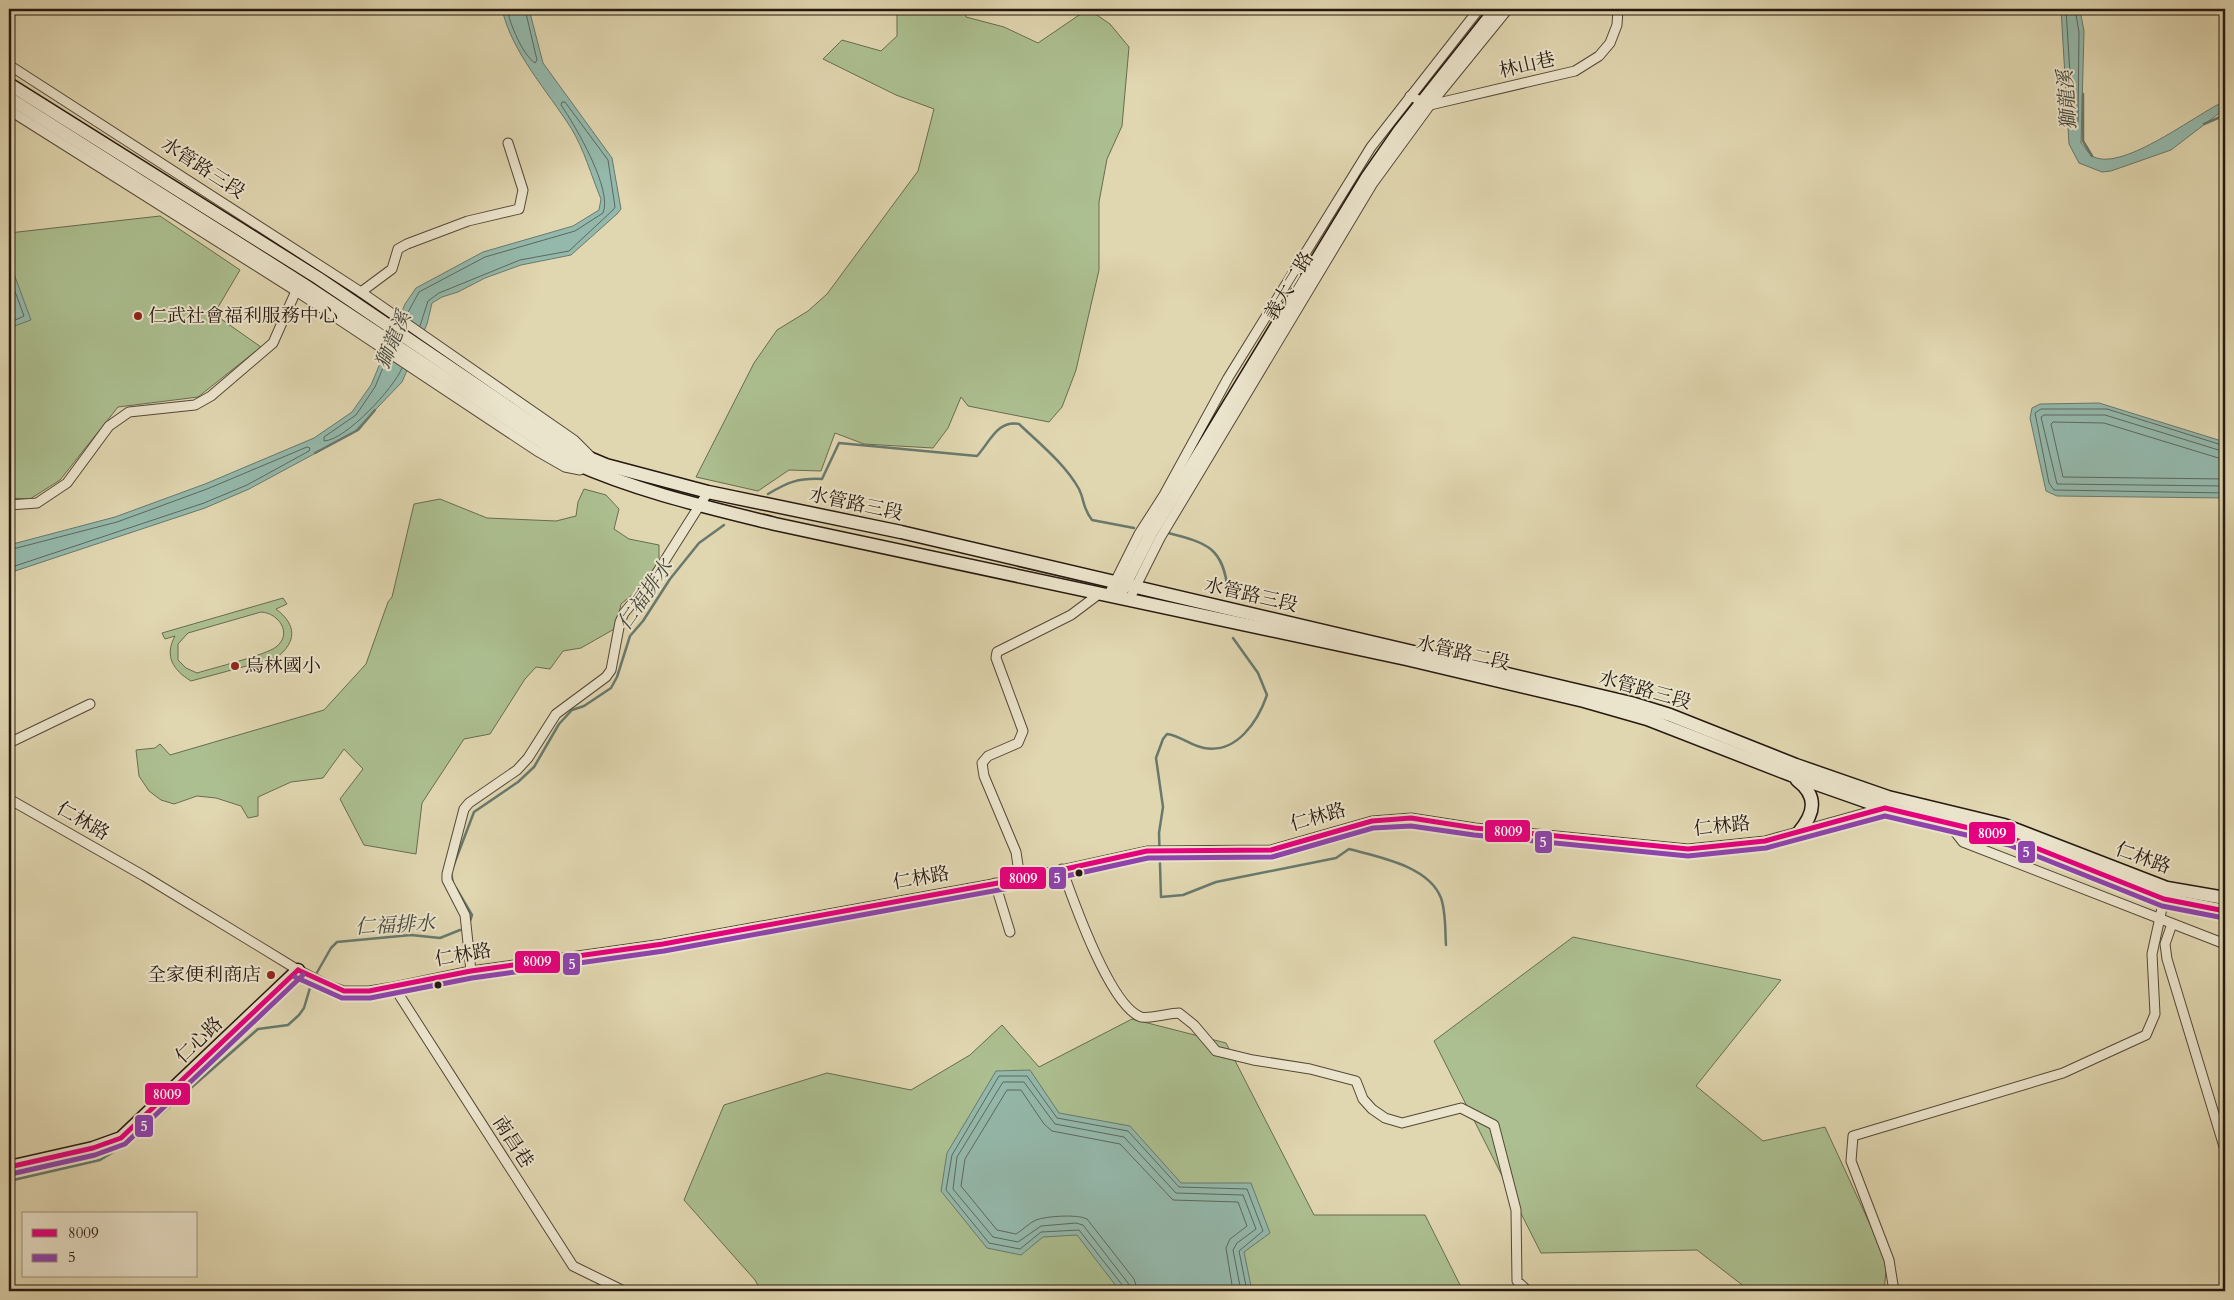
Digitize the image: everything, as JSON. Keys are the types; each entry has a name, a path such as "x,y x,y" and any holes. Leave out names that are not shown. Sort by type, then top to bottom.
{"main road":[{"name":"義大二路","path":"1113,597 1124,585 1151,533 1366,179 1496,9"},
{"name":"水管路三段","path":"9,84 322,274 368,319"},
{"path":"9,98 301,289 368,319 437,364"},
{"name":"水管路三段","path":"437,364 575,452 595,461 708,492 901,532 1631,703 1670,715 1886,803"},
{"name":"水管路三段","path":"437,364 572,462 602,476 700,506 903,553 1113,597"},
{"name":"水管路二段","path":"1113,597 1406,659 1584,701 1665,726 1791,775"},
{"path":"1791,775 1886,803"},
{"path":"1791,775 1810,793 1812,807 1809,820 1799,832"},
{"name":"仁林路","path":"1886,803 1948,823 2010,838 2164,899 2225,911"},
{"name":"仁林路","path":"1886,803 2004,825 2167,888 2225,898"},
{"name":"仁心路","path":"9,1167 93,1148 121,1138 303,972"}],"street":[{"name":"義大二路","path":"1124,585 1138,534 1164,495 1228,378 1371,147 1479,9"},
{"name":"義大二路","path":"1426,103 1508,9"},
{"name":"林山巷","path":"1426,103 1575,71 1599,56 1610,43 1617,24 1618,9"},
{"name":"水管路三段","path":"9,65 322,274 361,292 368,319"},
{"path":"1410,96 1426,103"},
{"path":"9,110 301,289"},
{"path":"361,292 392,269 398,249 407,244 468,221 519,209 523,190 508,143"},
{"path":"9,505 36,503 67,483 109,426 122,415 129,412 195,405 211,396 273,343 301,289 322,274"},
{"path":"368,319 437,364"},
{"path":"471,971 465,915 447,880 464,809 469,803 517,770 528,758 556,714 606,677 611,670 620,622 624,613 655,576 708,492"},
{"path":"1020,879 1016,852 984,776 982,763 988,756 1018,743 1023,731 996,658 997,652 1071,615 1113,597"},
{"path":"9,743 90,704"},
{"name":"仁林路","path":"9,799 144,876 303,972 344,991 394,987 471,971 662,944 1020,879 1147,851 1271,850 1372,821 1411,818 1475,828 1688,849 1765,841 1799,832 1886,803"},
{"path":"1948,823 1962,842 2225,944"},
{"path":"1062,869 1084,930 1110,980 1131,1011 1143,1018 1179,1013 1194,1025 1216,1051 1253,1060 1310,1068 1356,1081 1363,1099 1372,1109 1385,1118 1402,1123 1461,1108 1494,1126 1516,1210 1517,1281 1528,1291"},
{"path":"995,883 1010,932"},
{"path":"1894,1291 1889,1260 1851,1161 1853,1136 2063,1073 2146,1035 2155,1014 2152,954 2164,899"},
{"path":"2172,924 2165,944 2167,958 2225,1150"},
{"name":"南昌巷","path":"394,987 573,1266 624,1291"}],"green space":[{"path":"897,9 966,9 966,17 1004,27 1038,43 1088,9 1110,24 1129,47 1122,126 1107,159 1099,202 1099,270 1076,370 1062,407 1049,422 968,406 961,397 948,428 933,448 864,444 835,433 821,471 789,470 758,491 696,477 754,363 777,330 808,311 827,294 918,171 934,109 896,95 823,59 842,40 881,51 897,36"},
{"path":"160,216 240,270 214,314 261,347 198,397 118,407 60,480 30,499 9,498 9,233"},
{"path":"584,489 606,495 619,509 614,529 629,539 659,545 659,562 644,585 621,604 616,628 581,648 563,651 550,669 536,667 525,679 490,734 464,739 422,803 416,854 364,845 340,799 363,769 344,749 323,778 291,782 258,797 258,816 248,818 241,806 216,798 197,796 174,804 161,800 149,791 139,776 136,750 155,748 160,744 170,755 324,710 366,664 388,602 392,597 414,504 440,499 487,518 556,521 576,516 578,502"},
{"path":"283,598 287,604 276,609 288,621 292,634 288,646 276,658 191,681 179,672 172,662 170,650 175,636 165,639 162,633","holes":["261,612 268,613 282,625 283,636 281,642 276,647 251,657 197,673 186,668 178,660 178,644 188,633"]},
{"path":"1573,937 1781,980 1696,1086 1763,1141 1825,1127 1887,1261 1884,1291 1750,1291 1697,1250 1541,1253 1434,1041"},
{"path":"1132,1019 1226,1043 1314,1215 1425,1215 1463,1291 761,1291 755,1280 684,1200 724,1105 827,1073 911,1090 970,1055 1002,1025 1039,1067"}],"water":[{"name":"獅龍溪","path":"502,9 529,9 543,63 612,158 621,209 617,214 571,255 521,265 485,278 432,303 427,324 402,382 353,433 249,489 205,508 9,573 9,545 115,517 205,484 314,438 352,412 371,385 405,304 416,288 483,252 573,226 599,210 601,199 580,145 571,128 522,56 507,25"},
{"name":"獅龍溪","path":"2061,9 2080,10 2084,31 2081,143 2092,156 2107,159 2123,156 2141,149 2225,101 2225,112 2218,114 2171,150 2111,171 2102,172 2079,163 2069,144"},
{"path":"11,266 31,320 9,328 9,267"},
{"path":"2099,403 2225,442 2225,498 2057,496 2046,491 2030,418 2032,408 2040,404"},
{"path":"1030,1070 1059,1113 1130,1126 1181,1183 1251,1183 1270,1233 1244,1252 1252,1291 1120,1291 1077,1235 1043,1237 1021,1255 987,1248 941,1191 947,1153 996,1071"}],"waterway":[{"name":"獅龍溪","path":"2083,94 2083,141 2092,156"},
{"name":"獅龍溪","path":"2204,124 2225,115"},
{"name":"獅龍溪","path":"315,453 358,430 375,410"},
{"name":"仁福排水","path":"768,494 781,486 794,482 806,479 822,479 839,443 977,456 999,429 1005,425 1019,424 1067,471 1079,489 1092,520 1134,528"},
{"name":"仁福排水","path":"453,867 474,812 518,782 534,767 559,724 572,710 584,706 611,688 617,677 630,636 643,621 670,579 699,543 724,525"},
{"name":"仁福排水","path":"1168,533 1193,540 1211,549 1222,565 1228,591"},
{"name":"仁福排水","path":"1233,638 1258,673 1267,695 1252,725 1236,741 1226,746 1216,749 1204,748 1167,734 1163,739 1156,758 1163,807 1159,833 1161,897 1183,895 1216,882 1336,858 1349,849 1402,864 1426,878 1435,887 1443,903 1446,945"},
{"name":"仁福排水","path":"451,872 453,884"},
{"name":"仁福排水","path":"456,888 472,915 470,921"},
{"name":"仁福排水","path":"315,976 331,948 337,942 411,935 440,938 460,930"},
{"name":"仁福排水","path":"9,1181 100,1160 128,1143 258,1029 288,1025 304,1008 312,981"}],"transit line":[{"name":"8009","path":"298,970 344,991 369,991 471,971 663,944 1020,879 1147,851 1271,850 1372,821 1411,818 1475,828 1688,849 1765,841 1885,808 2011,838 2164,899 2225,911"},
{"name":"5","path":"295,977 342,998 370,998 472,978 664,951 1021,886 1148,858 1272,857 1373,828 1411,826 1474,835 1688,856 1766,848 1885,816 2009,845 2162,906 2224,918"},
{"name":"8009","path":"9,1167 93,1148 121,1138 298,970"},
{"name":"5","path":"11,1174 95,1155 125,1144 303,975"}],"place":[{"name":"仁武社會福利服務中心","path":"138,316"},
{"name":"烏林國小","path":"235,666"},
{"name":"全家便利商店","path":"271,975"}]}
